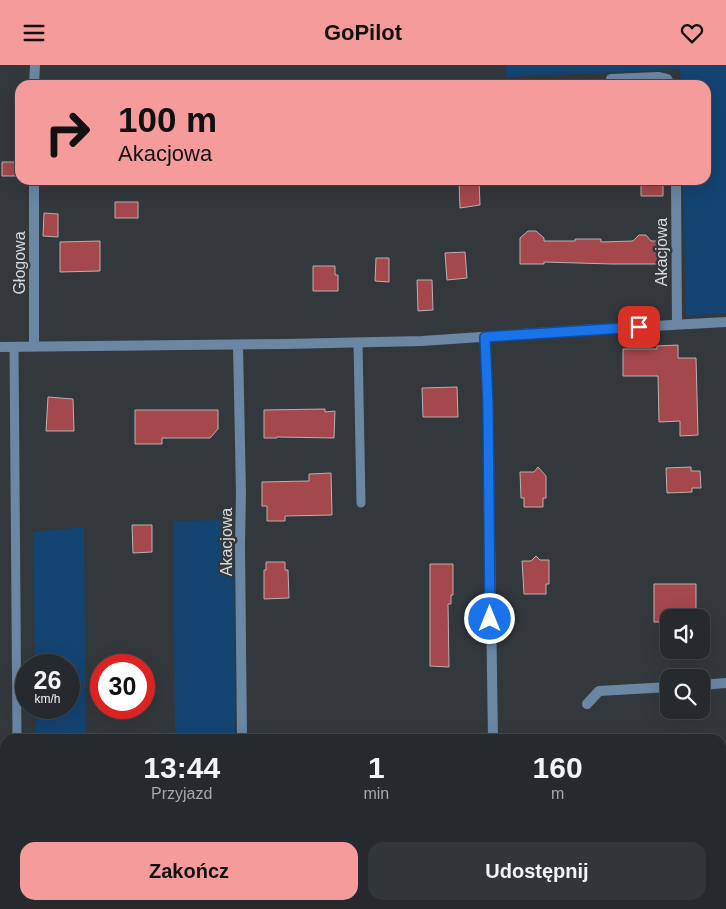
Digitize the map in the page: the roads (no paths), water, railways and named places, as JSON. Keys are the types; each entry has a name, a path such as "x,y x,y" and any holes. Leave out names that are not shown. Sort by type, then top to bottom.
{"street":[{"path":"34,65 34,80"},
{"path":"611,79 658,77 668,80"},
{"name":"Głogowa","path":"34,185 34,347"},
{"name":"Akacjowa","path":"676,185 677,324"},
{"path":"0,347 358,343 726,322"},
{"path":"485,337 488,405 492,734"},
{"name":"Akacjowa","path":"238,345 242,734"},
{"path":"710,684 726,683"},
{"path":"587,704 599,691 660,688"}],"lane":[{"path":"358,343 361,503"},
{"path":"14,347 17,734"}]}
